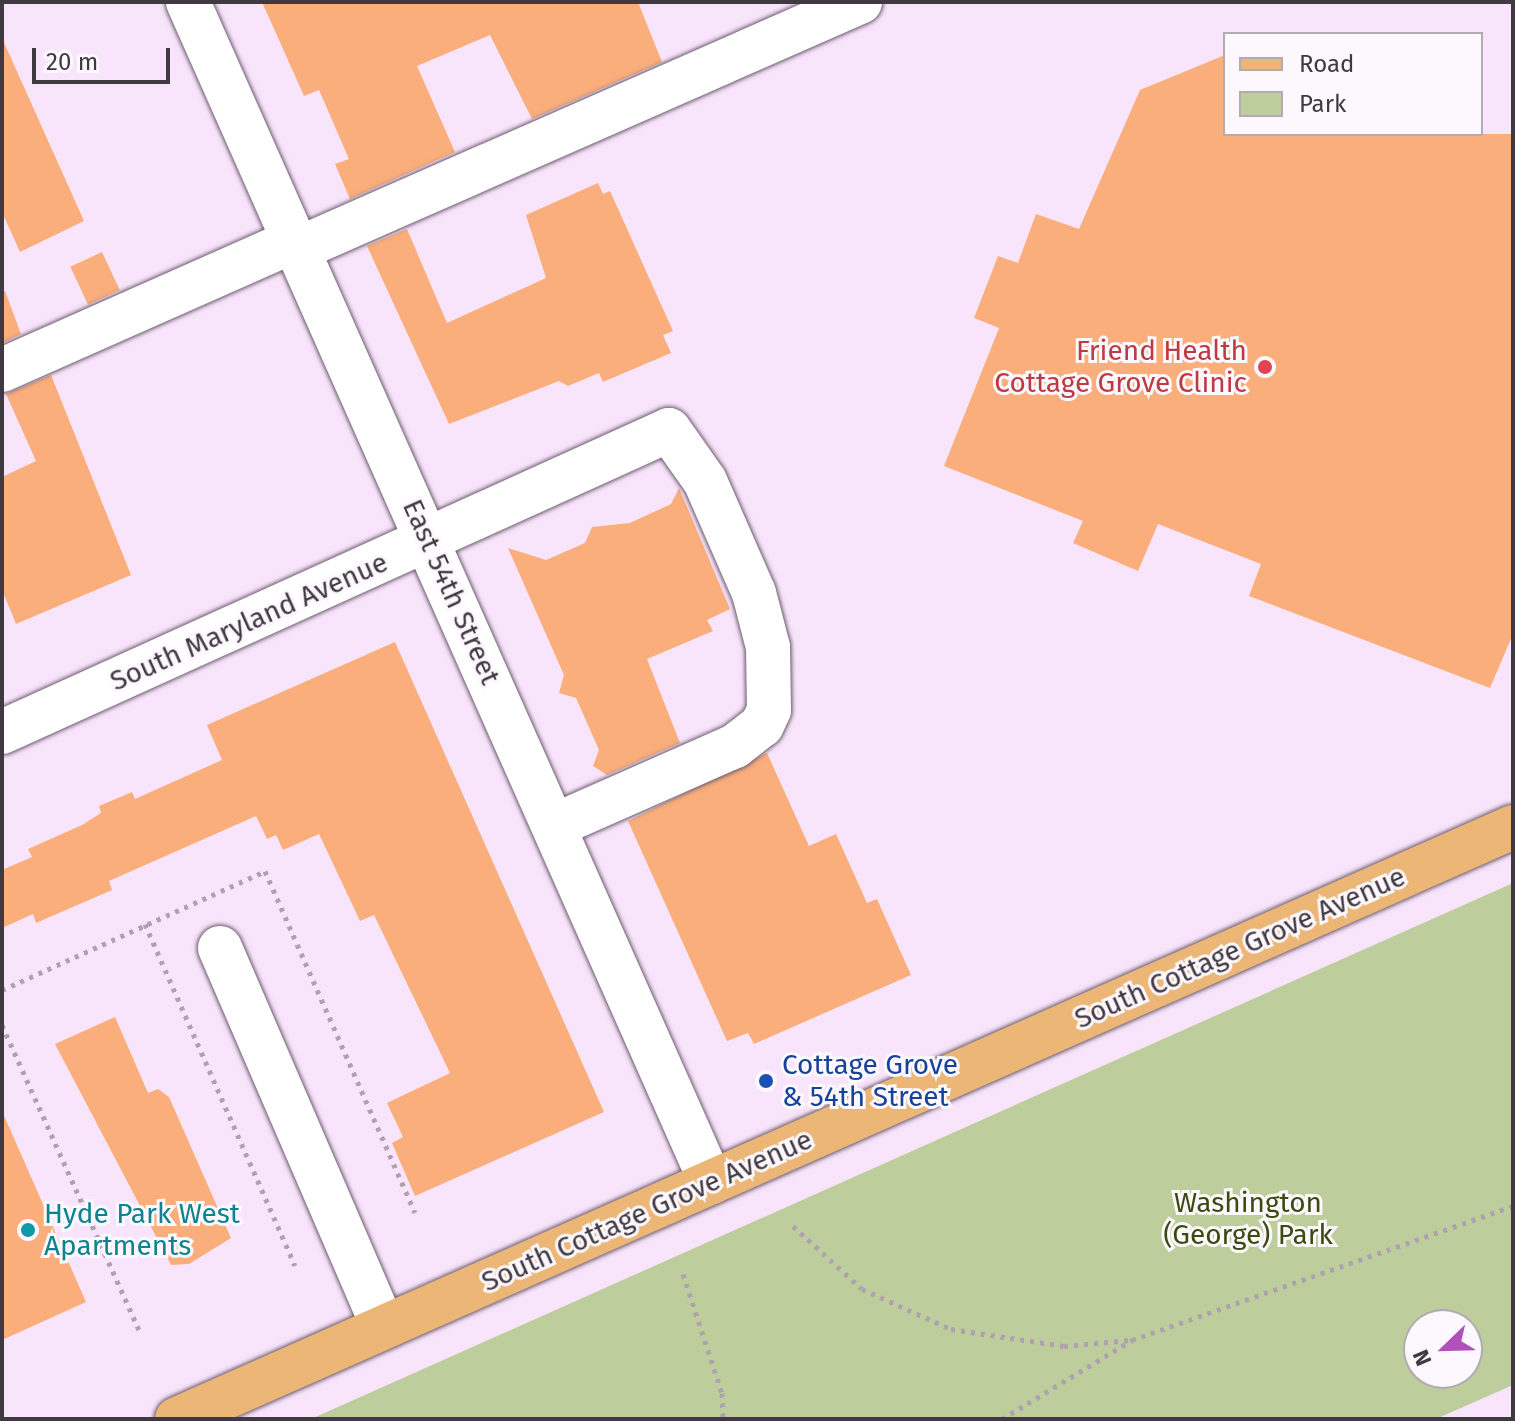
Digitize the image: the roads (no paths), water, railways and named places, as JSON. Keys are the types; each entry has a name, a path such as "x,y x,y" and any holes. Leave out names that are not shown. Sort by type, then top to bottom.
{"main road":[{"name":"South Cottage Grove Avenue","path":"177,1419 1513,827"}],"street":[{"name":"East 54th Street","path":"188,2 711,1182"},
{"path":"2,370 860,2"},
{"name":"South Maryland Avenue","path":"2,732 669,430 705,481 754,593 768,647 769,710 762,725 735,746 554,826"},
{"path":"220,948 383,1327"}],"place":[{"name":"Friend Health Cottage Grove Clinic","path":"1265,367"},
{"name":"Cottage Grove & 54th Street","path":"766,1081"},
{"name":"Hyde Park West Apartments","path":"28,1230"}],"park label":[{"name":"Washington (George) Park","path":"1248,1219"}]}
